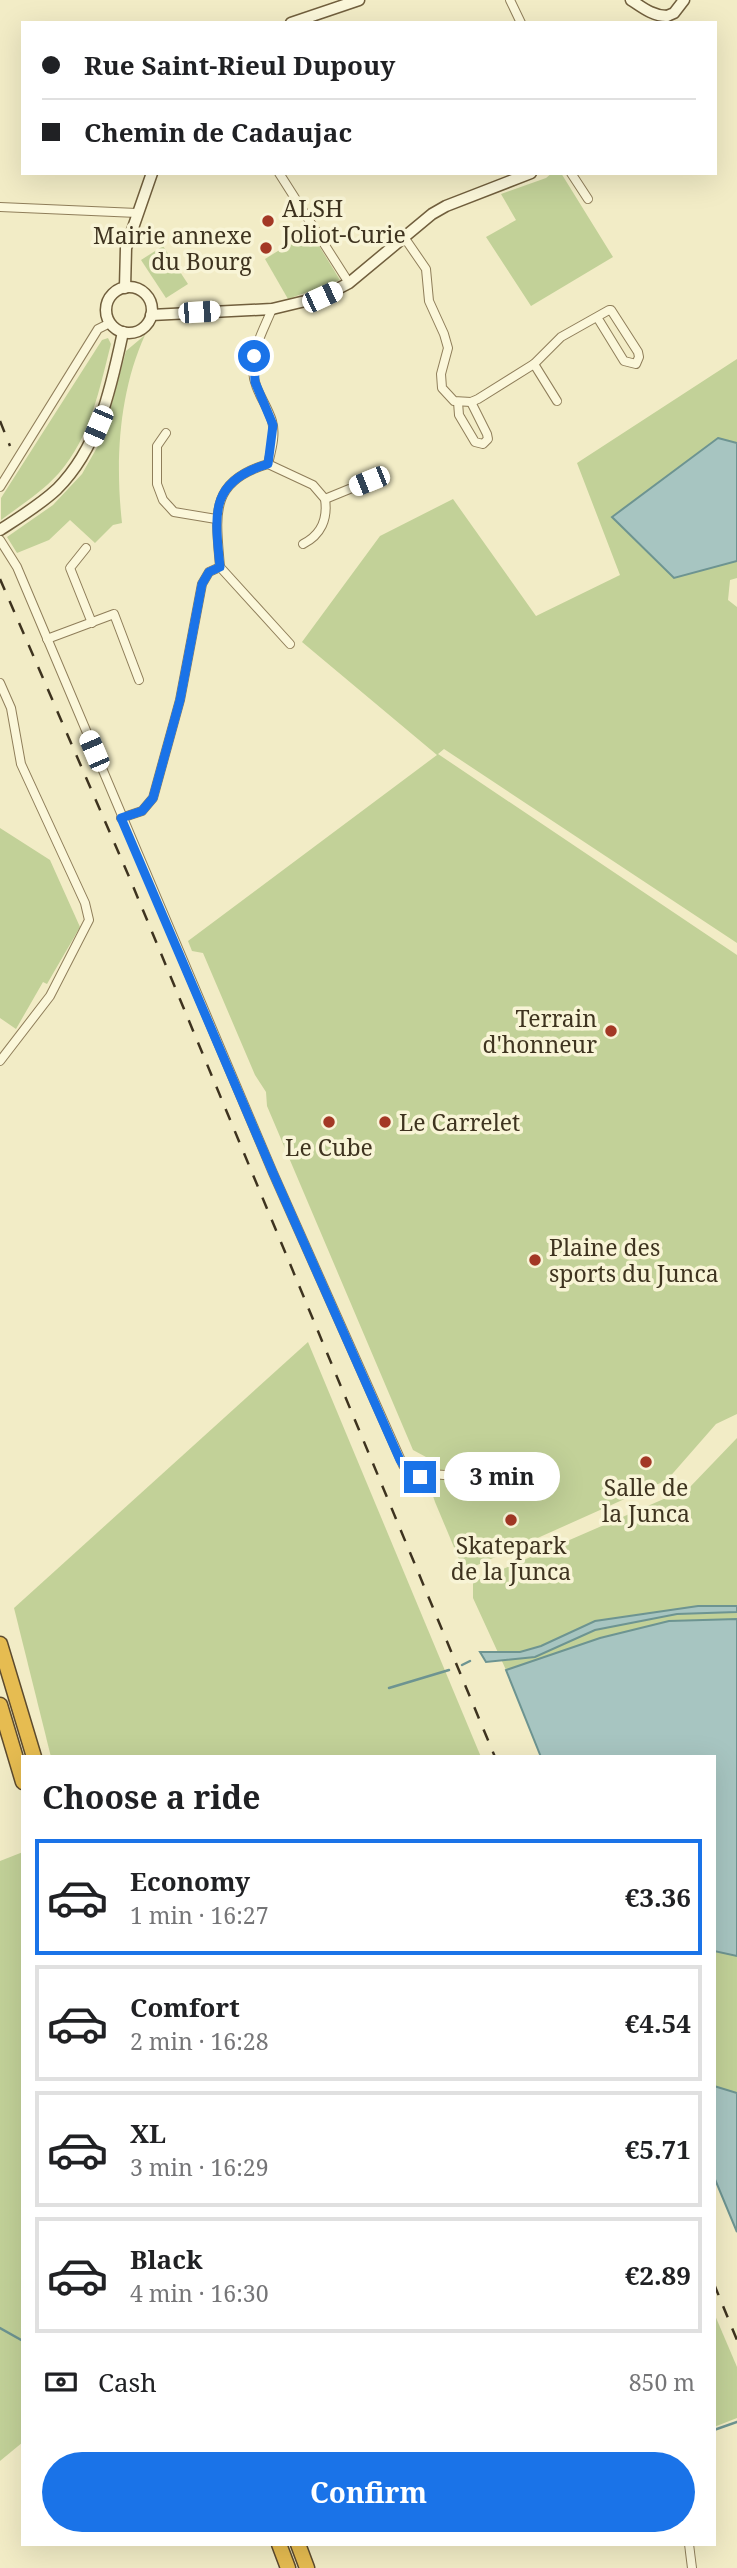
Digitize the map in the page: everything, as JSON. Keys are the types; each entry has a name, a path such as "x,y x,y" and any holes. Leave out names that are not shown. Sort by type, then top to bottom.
{"highway":[{"path":"0,1644 33,1755"},
{"path":"0,1705 21,1775"},
{"path":"280,2546 288,2568"},
{"path":"299,2546 307,2568"}],"main road":[{"path":"297,21 359,0"},
{"path":"631,0 650,13 668,19 684,0"},
{"path":"125,288 126,248 151,175"},
{"path":"151,315 272,309 322,297 349,283 419,223 446,206 526,175"},
{"path":"132,288 145,294 152,307 151,315 144,327 138,331 123,332 110,323 107,317 108,301 118,290 132,288"},
{"path":"2,529 47,498 82,458 93,439 103,411 123,332"}],"street":[{"path":"510,0 520,21"},
{"path":"280,175 349,283"},
{"path":"572,175 588,199"},
{"path":"0,207 137,213"},
{"path":"404,237 425,265 429,301 448,348 441,374 442,388 450,398 458,402 471,402 534,364 561,337 597,317 611,310 638,352 636,364 624,361 597,317"},
{"path":"268,464 273,425 255,382 253,363 255,349 272,309"},
{"path":"0,487 98,329 110,323"},
{"path":"534,364 557,401"},
{"path":"458,402 459,415 475,442 483,444 488,439 487,434 471,402"},
{"path":"166,433 157,446 157,484 163,500 174,512 216,519"},
{"path":"290,644 220,567 216,519 220,499 232,481 244,472 268,464 313,485 325,499 325,515 319,534 303,544"},
{"path":"325,499 369,481"},
{"path":"0,540 17,567 121,818 303,1241 403,1465 417,1477 436,1473 444,1475"},
{"path":"86,548 70,568 92,623"},
{"path":"121,818 142,811 151,803 180,700 202,584 209,572 220,567"},
{"path":"47,639 114,614 139,680"},
{"path":"0,683 11,708 19,757 85,903 89,920 50,996 0,1060"},
{"path":"689,2546 692,2568"}],"green space":[{"path":"550,175 562,175 613,257 531,306 486,237 516,220 501,194"},
{"path":"310,231 340,280 288,299 265,259"},
{"path":"163,246 188,284 166,298 141,260"},
{"path":"145,335 129,380 121,427 119,475 122,523 113,525 95,543 70,520 49,540 17,553 7,537 53,505 82,474 103,437 126,351"},
{"path":"108,338 111,344 98,395 79,444 52,480 1,520 1,498 102,340"},
{"name":"Plaine des sports du Junca","path":"737,359 737,443 718,438 674,578 737,561 737,578 730,580 728,600 737,607 737,943 444,749 438,754 737,955 737,1414 716,1424 667,1480 464,1571 433,1496 437,1490 426,1457 413,1450 267,1106 266,1092 255,1075 203,953 192,951 188,941 437,755 302,642 380,536 453,499 536,616 620,575 577,463"},
{"path":"0,828 50,860 80,927 47,984 43,982 16,1029 0,1018"},
{"path":"308,1342 480,1755 51,1755 14,1608"},
{"path":"737,1438 737,1619 669,1621 600,1638 506,1670 473,1598 473,1582 689,1488"},
{"path":"21,1853 21,2444 0,2461 0,1861"},
{"path":"716,1951 737,1956 737,2093 716,2087"},
{"path":"716,2318 737,2367 737,2418 716,2426"}],"water":[{"path":"718,438 737,443 737,561 674,578 612,517"},
{"path":"698,1606 737,1606 737,1612 677,1614 595,1630 535,1657 486,1662 480,1652 520,1652 541,1646 595,1621"},
{"path":"737,1619 737,1956 716,1951 716,1755 540,1755 506,1670 600,1638 669,1621"},
{"path":"716,2087 737,2093 737,2232 716,2182"}],"waterway":[{"path":"462,1665 470,1661"},
{"path":"389,1688 449,1670"},
{"path":"0,2328 21,2340"},
{"path":"716,2429 737,2422"}],"railway":[{"path":"0,421 10,446"},
{"path":"0,579 130,879 494,1755"},
{"path":"716,2289 737,2340"}],"place":[{"name":"ALSH Joliot-Curie","path":"268,221"},
{"name":"Mairie annexe du Bourg","path":"266,248"},
{"name":"Terrain d'honneur","path":"611,1031"},
{"name":"Le Cube","path":"329,1122"},
{"name":"Le Carrelet","path":"385,1122"},
{"name":"Plaine des sports du Junca","path":"535,1260"},
{"name":"Salle de la Junca","path":"646,1462"},
{"name":"Skatepark de la Junca","path":"511,1520"}],"route":[{"path":"254,356 255,382 273,425 268,464 237,477 227,486 220,499 216,519 220,567 209,572 202,584 180,700 153,798 142,811 121,818 400,1460 408,1472 420,1477"}]}
